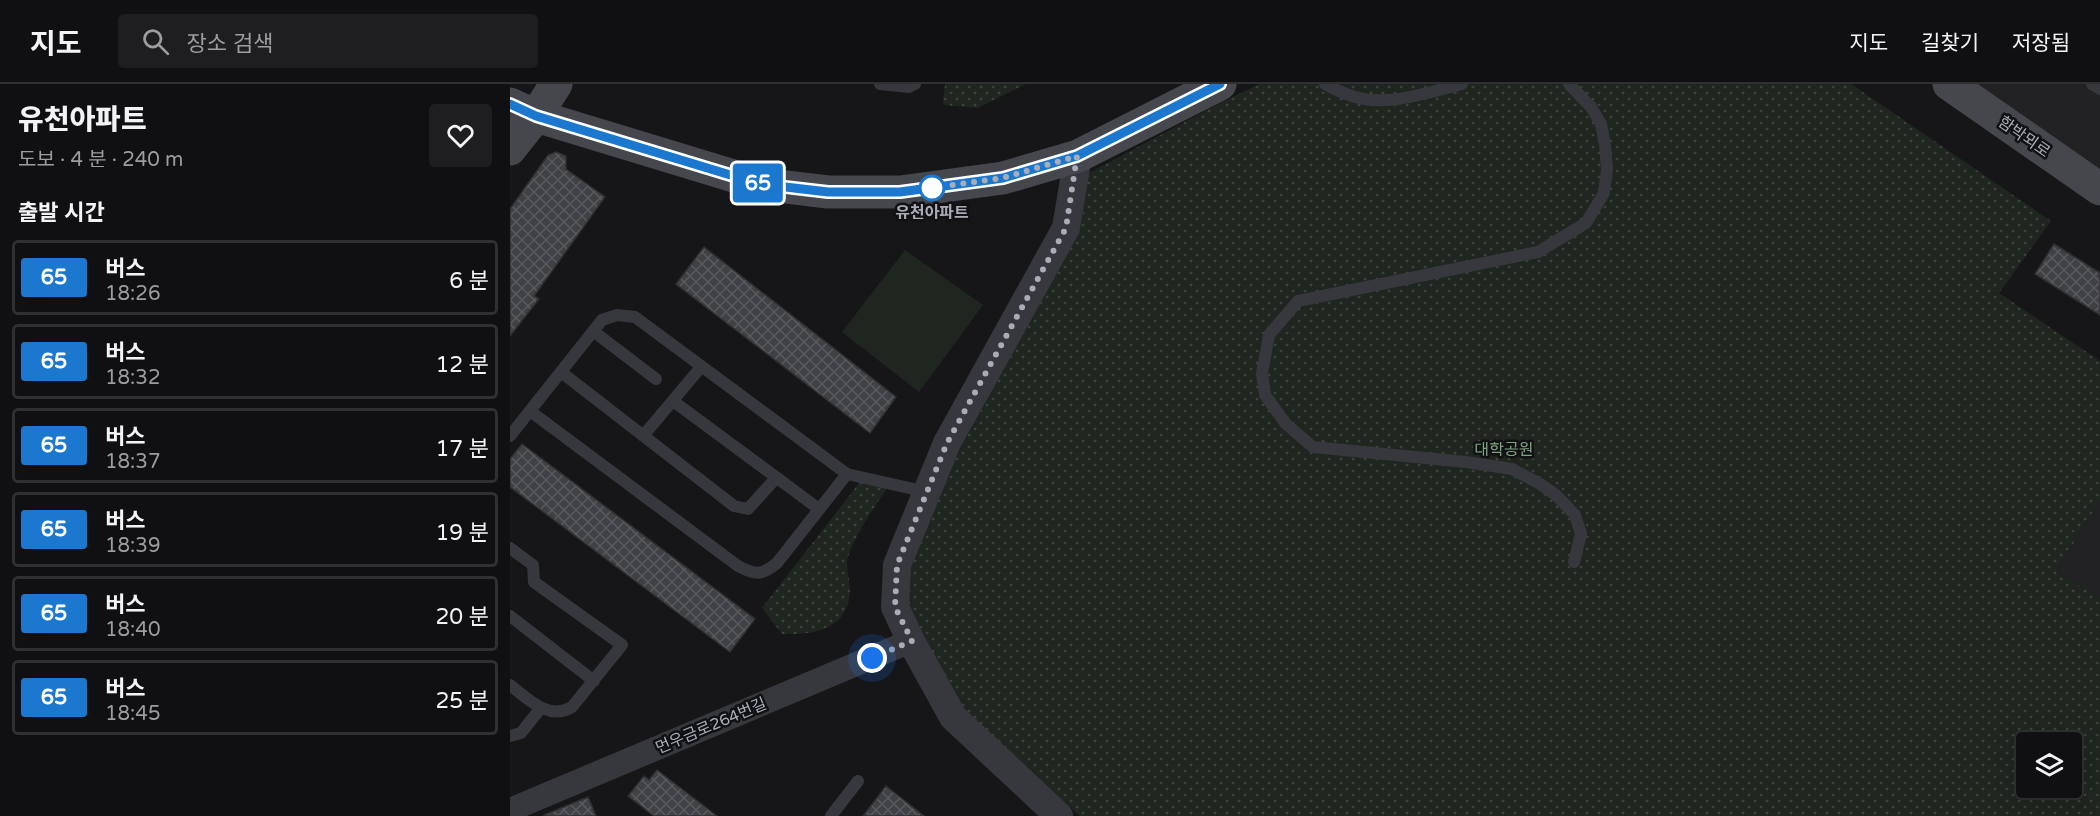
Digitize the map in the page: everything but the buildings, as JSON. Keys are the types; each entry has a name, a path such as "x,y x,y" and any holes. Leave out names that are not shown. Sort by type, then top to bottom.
{"main road":[{"path":"510,149 523,110 556,84"},
{"path":"523,110 760,184 828,192 900,192 1003,178 1077,156 1220,84"},
{"name":"함박뫼로","path":"1949,84 2100,189"}],"street":[{"path":"1059,816 953,717 895,607 897,565 947,443 1066,228 1077,156"},
{"name":"먼우금로264번길","path":"510,810 912,641"}],"lane":[{"path":"880,84 909,87 915,84"},
{"path":"1325,84 1356,98 1381,100 1414,96 1462,84"},
{"path":"1569,84 1591,108 1601,124 1605,144 1607,169 1604,193 1586,224 1538,252 1298,301 1269,335 1262,374 1265,395 1286,424 1313,447 1466,462 1512,469 1540,484 1556,495 1575,515 1581,534 1574,562"},
{"path":"2092,84 2100,89"},
{"path":"510,436 602,320 617,315 634,317 847,474 927,492"},
{"path":"593,331 656,379"},
{"path":"643,436 702,366"},
{"path":"561,372 734,506 748,509 776,478"},
{"path":"673,400 819,509"},
{"path":"530,411 738,566 752,573 766,572 777,563 847,474"},
{"path":"510,548 532,565 534,582 622,645 572,708 564,712 540,709 510,685"},
{"path":"510,616 594,681"},
{"path":"510,736 521,733 540,709"},
{"path":"831,816 858,780"}],"shaded area":[{"path":"1949,84 2100,84 2100,189"},
{"path":"2100,500 2100,598 2056,572"}],"green space":[{"path":"945,84 1026,84 978,108 943,105"},
{"name":"대학공원","path":"1260,84 1851,84 2051,221 1999,293 2100,361 2100,500 2056,572 2100,598 2100,816 1080,816 963,710 908,606 909,565 935,496 1081,226 1087,174"},
{"path":"905,250 983,305 919,392 842,332"},
{"path":"863,478 890,484 861,528 848,557 850,589 844,613 837,622 818,631 782,634 762,608"}],"bus line":[{"name":"65","path":"510,104 536,116 760,184 828,192 900,192 1003,178 1077,156 1220,84"}],"place":[{"name":"유천아파트","path":"932,188"}],"route":[{"path":"872,658 912,641 895,607 897,565 947,443 1066,228 1077,156 1003,178 932,188"}]}
